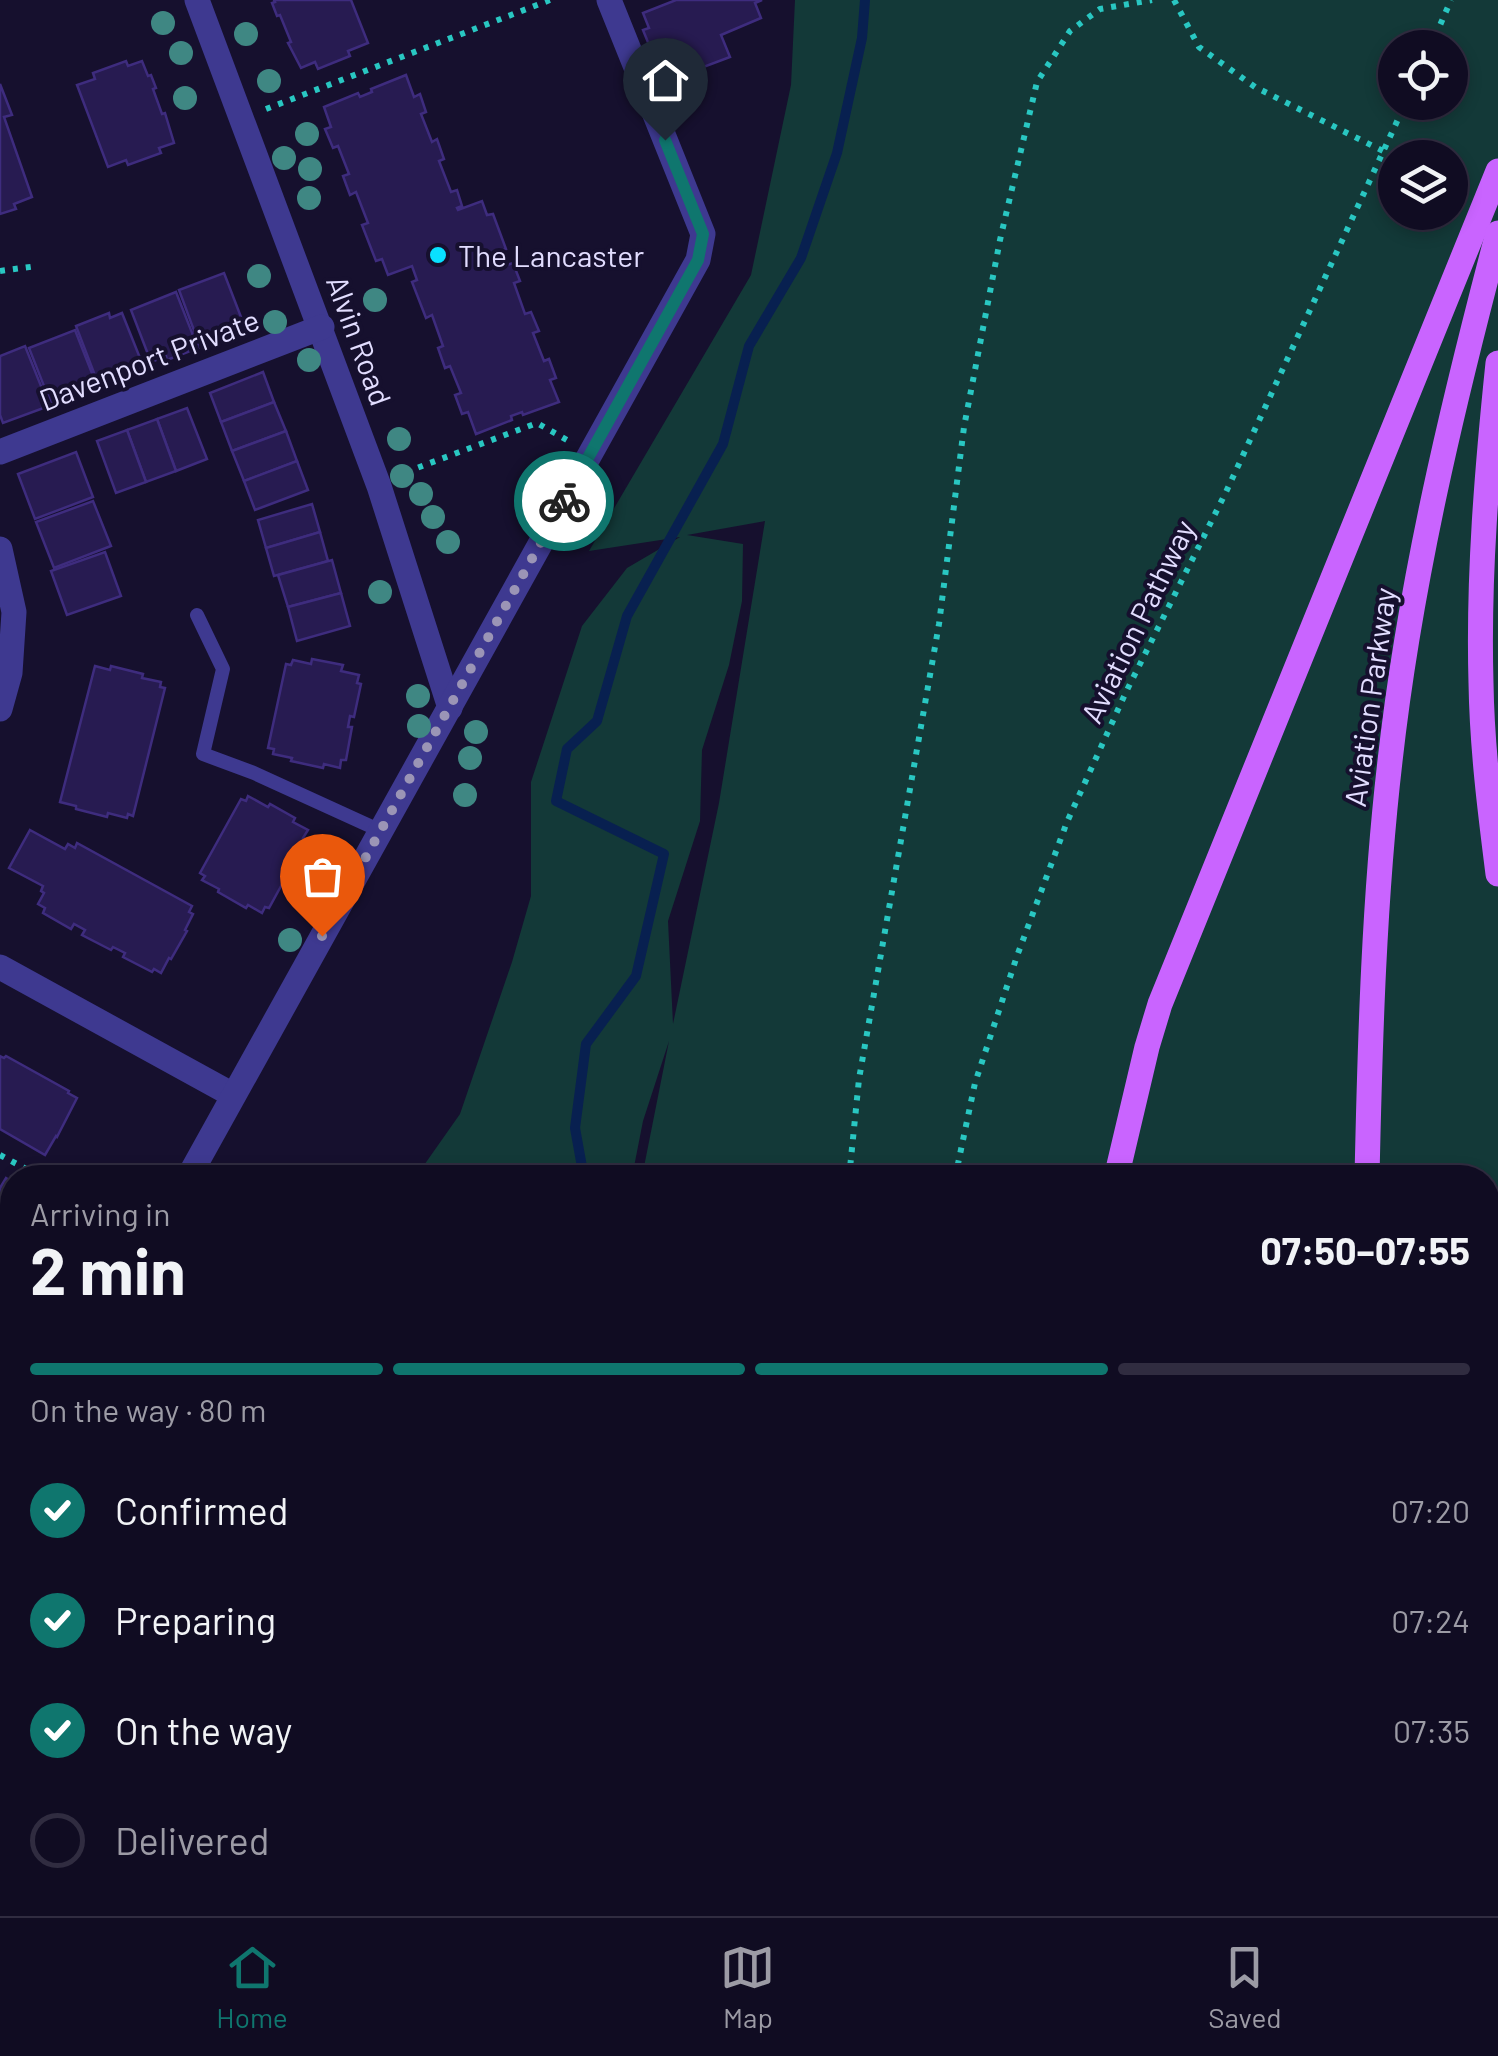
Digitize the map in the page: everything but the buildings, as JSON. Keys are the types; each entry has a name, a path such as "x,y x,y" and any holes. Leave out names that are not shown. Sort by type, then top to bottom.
{"main road":[{"path":"1119,1165 1160,1004 1498,172"},
{"name":"Aviation Parkway","path":"1367,1165 1374,951 1400,682 1432,503 1498,233"},
{"path":"1498,363 1483,543 1481,682 1498,874"}],"street":[{"name":"Alvin Road","path":"197,0 379,486 450,708"},
{"path":"195,1165 698,260 703,234 609,0"},
{"name":"Davenport Private","path":"0,452 322,327"},
{"path":"0,549 14,612 10,673 0,710"},
{"path":"0,968 233,1095"}],"lane":[{"path":"197,615 223,669 203,754 381,831"}],"path":[{"path":"242,118 550,0"},
{"path":"850,1165 859,1079 939,624 964,428 1000,240 1037,82 1070,31 1100,9 1152,0"},
{"path":"1174,0 1199,46 1241,77 1378,149"},
{"path":"1438,30 1451,0"},
{"name":"Aviation Pathway","path":"958,1165 975,1083 1067,822 1378,165"},
{"path":"0,271 36,266"},
{"path":"406,472 536,424 591,453"}],"green space":[{"path":"795,0 1498,0 1498,1165 644,1165 669,1041 643,1121 634,1165 424,1165 460,1114 512,962 531,896 531,782 582,626 627,568 680,537 589,551 751,275 791,85","holes":["765,521 719,803 673,1024 668,921 700,821 702,750 729,665 742,601 743,544 687,535"]}],"waterway":[{"path":"582,1165 575,1128 586,1044 636,976 664,854 556,801 567,749 597,721 627,616 723,444 749,346 801,258 837,153 862,38 865,0"}],"way so far":[{"path":"322,936 564,501"}],"place":[{"name":"The Lancaster","path":"438,255"}],"route":[{"path":"564,501 698,260 703,234 665,140"}]}
